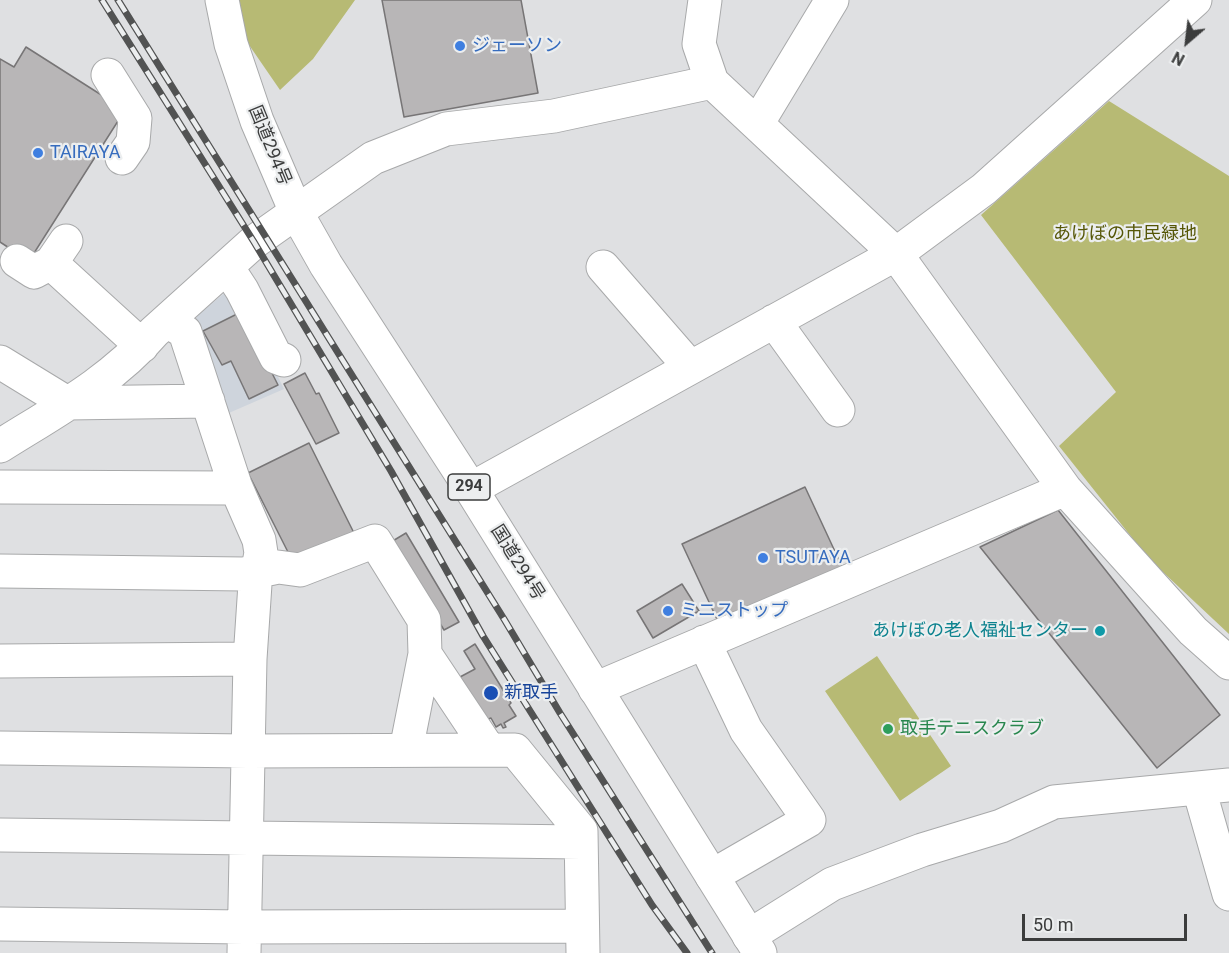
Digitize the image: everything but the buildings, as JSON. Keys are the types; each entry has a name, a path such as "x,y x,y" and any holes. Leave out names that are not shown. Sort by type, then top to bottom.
{"main road":[{"name":"国道294号","path":"222,0 231,44 257,121 296,212 326,265 471,489 755,945"},
{"path":"705,0 699,44 712,82 896,254 1065,489 1193,631 1229,663"},
{"path":"757,124 832,0"},
{"path":"471,489 896,254 984,189 1195,0"},
{"path":"108,75 135,118 133,142 122,158"},
{"path":"0,446 90,390 142,346 254,242 373,158 446,129 554,116 712,82"},
{"path":"17,261 34,272 58,252 142,346"},
{"path":"227,267 243,290 276,357 284,360"},
{"path":"603,267 690,367"},
{"path":"167,321 185,332 235,485 259,540 261,554 250,659 244,940"},
{"path":"774,321 838,410"},
{"path":"0,362 67,403 208,401"},
{"path":"0,487 227,488 235,485"},
{"path":"595,689 1065,489"},
{"path":"0,571 244,574 278,567 300,570 375,541 424,620 424,654 406,750"},
{"path":"704,642 746,730 809,820 712,876"},
{"path":"424,654 489,750"},
{"path":"0,661 250,659"},
{"path":"0,748 248,751 515,750 580,831 583,939 244,940 0,924"},
{"path":"755,945 832,884 922,850 1001,826 1054,802 1214,787 1229,894"},
{"path":"0,836 581,842"}],"shaded area":[{"path":"233,286 284,389 222,416 193,326 197,316"}],"green space":[{"path":"238,0 355,0 313,59 280,90 247,42"},
{"name":"あけぼの市民緑地","path":"1109,101 1229,176 1229,634 1149,559 1059,446 1116,392 981,215"},
{"name":"取手テニスクラブ","path":"877,656 951,766 900,801 825,691"}],"railway":[{"path":"102,0 254,242 391,471 483,636 652,905 687,953"},
{"path":"118,0 504,619 560,713 712,953"}],"place":[{"name":"ジェーソン","path":"460,46"},
{"name":"TAIRAYA","path":"38,153"},
{"name":"TSUTAYA","path":"763,558"},
{"name":"ミニストップ","path":"668,611"},
{"name":"あけぼの老人福祉センター","path":"1100,631"},
{"name":"新取手","path":"491,693"},
{"name":"取手テニスクラブ","path":"888,729"}]}
